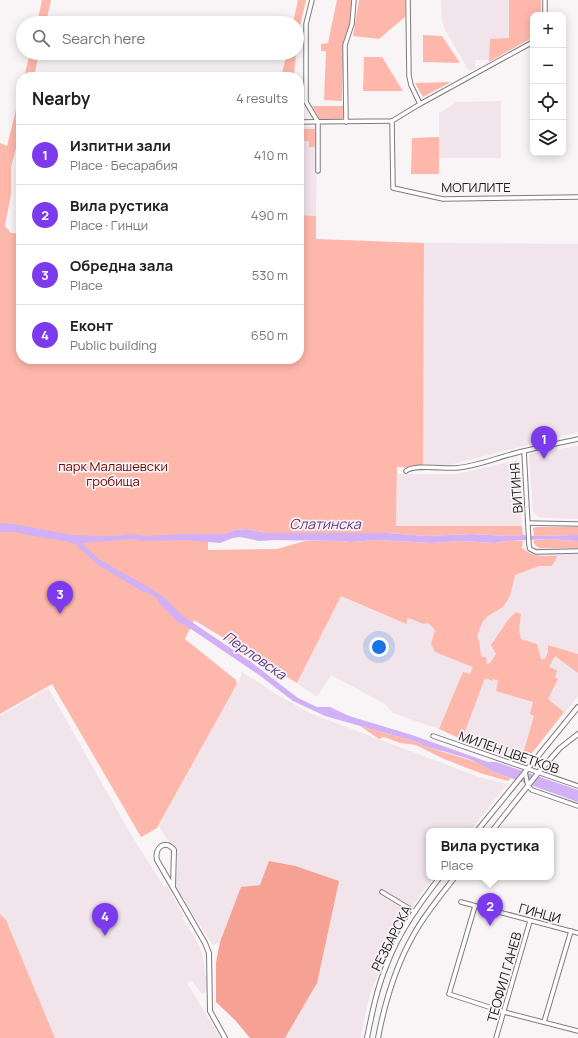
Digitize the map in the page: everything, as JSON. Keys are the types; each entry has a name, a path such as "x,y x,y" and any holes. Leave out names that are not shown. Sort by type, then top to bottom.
{"street":[{"path":"312,0 306,24 306,102 318,122 318,171"},
{"path":"346,122 346,45 352,24 354,0"},
{"path":"408,0 409,76 411,85 420,104"},
{"path":"545,0 545,12"},
{"path":"304,122 392,121 530,44"},
{"name":"МОГИЛИТЕ","path":"392,121 393,188 443,198 578,197"},
{"path":"406,471 408,469 464,467 524,451 578,439"},
{"name":"ВИТИНЯ","path":"524,451 530,549 536,552 578,551"},
{"name":"ВИТИНЯ","path":"528,523 578,524"},
{"path":"479,828 578,707"},
{"path":"494,828 560,748 578,734"},
{"name":"МИЛЕН ЦВЕТКОВ","path":"433,736 526,770 578,786"},
{"name":"МИЛЕН ЦВЕТКОВ","path":"526,770 528,786 532,790 578,806"},
{"path":"173,887 174,850 170,846 162,845 158,849 156,856 173,887 205,943 209,953 210,1011 225,1038"},
{"name":"РЕЗБАРСКА","path":"366,1038 374,1002 387,963 406,926 438,880"},
{"name":"РЕЗБАРСКА","path":"378,1038 384,1006 396,969 414,934 435,902 453,880"},
{"path":"382,892 415,912"},
{"name":"ГИНЦИ","path":"461,902 578,933"},
{"path":"475,906 449,994 504,1012 578,1031"},
{"name":"ТЕОФИЛ ГАНЕВ","path":"496,1038 530,921"},
{"path":"544,1022 570,931"}],"shaded area":[{"path":"441,0 541,0 541,12 530,12 530,40 489,62 488,60 475,60 476,68 469,71 445,30 442,21"},
{"path":"501,101 501,158 439,158 439,113 457,102"},
{"path":"304,127 317,127 316,216 304,215"},
{"path":"424,243 578,244 578,432 449,465 423,464"},
{"path":"578,446 578,519 538,517 533,511 529,454"},
{"path":"517,460 519,461 522,526 396,526 397,474 458,474"},
{"path":"0,523 73,535 93,536 133,534 146,536 224,534 235,530 247,529 267,533 387,533 427,536 472,534 512,536 578,535 578,541 549,539 495,543 460,541 432,543 377,540 351,542 259,541 240,537 220,543 186,540 144,541 133,539 82,543 108,565 152,589 172,605 180,614 251,662 298,698 317,707 330,707 349,716 412,735 488,762 496,762 578,790 578,802 491,771 477,762 424,746 417,742 325,716 293,701 259,675 177,621 159,603 157,598 143,592 98,565 75,544 15,532 0,532"},
{"path":"508,548 578,548 578,696 525,762 470,743 439,729 393,713 385,704 331,675 317,697 297,683 341,596 405,624 408,618"},
{"path":"242,672 281,697 312,714 479,777 507,784 472,828 426,828 426,880 432,880 420,895 392,941 370,994 360,1038 285,1038 317,983 260,885 241,888 220,942 213,945 176,888 178,857 159,826 239,681"},
{"path":"48,688 130,833 164,887 167,886 184,917 182,918 196,940 201,951 205,976 207,976 208,991 202,994 192,981 187,983 220,1038 55,1038 6,920 0,914 0,716"},
{"path":"269,861 295,866 339,881 317,983 285,1038 250,1038 235,1020 216,1002 216,962 220,942 241,887 260,885"}],"green space":[{"path":"42,0 51,0 48,16 39,16"},
{"path":"298,0 306,0 302,16 295,16"},
{"path":"337,0 353,0 352,18 343,44 342,101 324,100 326,51 321,51 321,44 328,43"},
{"path":"359,0 405,0 405,17 379,39 353,36"},
{"path":"509,0 541,0 541,12 530,12 530,39 489,62 490,39 509,38"},
{"path":"423,35 442,36 460,63 423,62"},
{"path":"364,57 382,57 403,91 363,91"},
{"path":"28,60 38,60 35,72 25,72"},
{"path":"285,60 295,60 294,72 282,72"},
{"path":"451,82 423,97 415,83"},
{"path":"312,106 344,106 343,118 320,120"},
{"name":"парк Малашевски гробища","path":"16,110 16,148 11,167 11,194 5,226 11,233 16,234 16,364 304,364 304,215 316,216 316,239 424,243 423,468 397,467 396,526 522,526 523,535 512,536 472,534 427,536 387,533 267,533 247,529 235,530 224,534 208,534 208,550 277,549 305,541 351,542 377,540 432,543 460,541 495,543 523,541 522,548 534,555 557,556 551,566 539,566 515,575 510,596 503,607 488,616 483,621 477,636 482,657 486,657 487,664 490,663 496,654 491,645 508,620 516,612 521,614 519,630 521,639 537,644 541,659 545,659 548,652 548,645 578,654 578,673 555,656 549,667 557,670 555,677 558,679 548,699 564,712 525,762 521,761 534,716 530,714 533,702 496,691 498,680 493,679 493,681 485,678 464,734 472,737 470,743 439,729 463,672 470,674 473,667 435,652 431,644 435,630 428,623 424,624 408,618 406,624 341,596 297,683 194,620 185,639 236,680 237,684 157,828 141,837 52,684 0,714 0,143 7,146"},
{"path":"304,129 315,129 315,147 309,147 309,141 304,141"},
{"path":"439,137 439,174 411,174 412,138"},
{"path":"578,527 578,535 534,536 533,528"},
{"path":"549,539 578,541 578,548 539,548 534,544 534,540"},
{"path":"360,726 417,742 424,746 476,762 486,766 491,771 511,778 508,781 480,773 444,759 416,745 400,743 384,737 379,739"},
{"path":"0,914 6,920 55,1038 0,1038"}],"place":[{"name":"Изпитни зали","path":"544,459"},
{"name":"Обредна зала","path":"60,614"},
{"name":"Вила рустика","path":"490,926"},
{"name":"Еконт","path":"105,936"}],"water label":[{"name":"Слатинска","path":"325,523"},
{"name":"Перловска","path":"255,655"}]}
